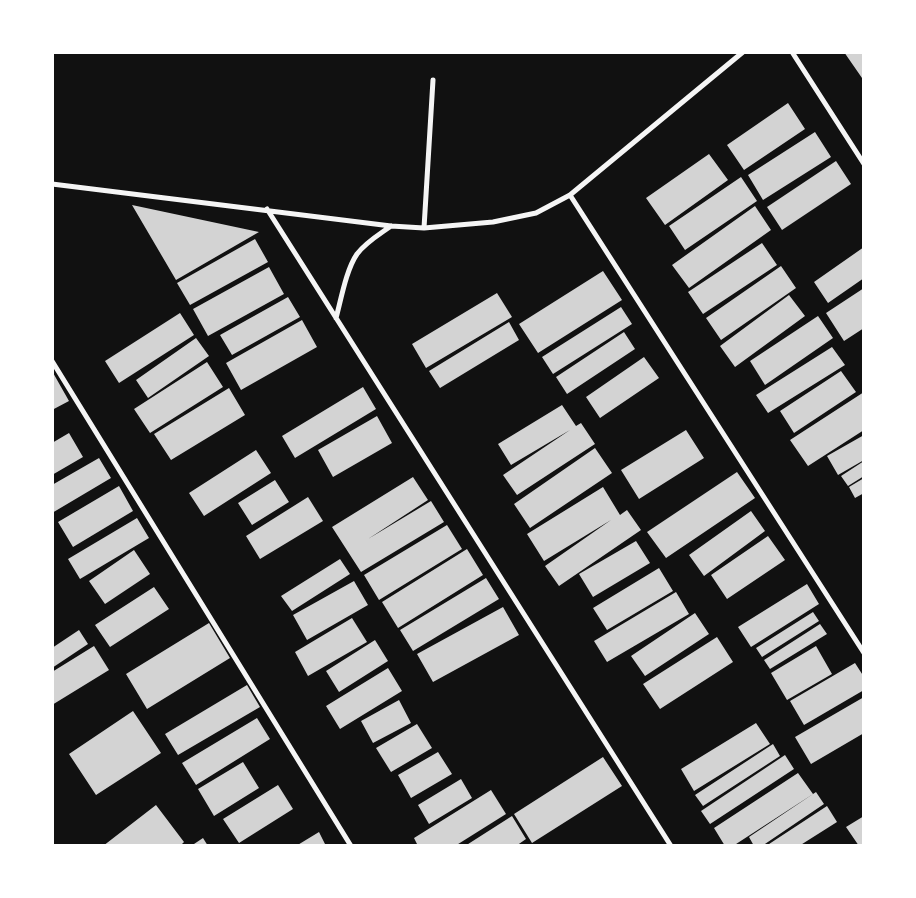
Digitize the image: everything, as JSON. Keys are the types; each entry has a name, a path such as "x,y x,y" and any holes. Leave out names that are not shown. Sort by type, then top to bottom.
{"street":[{"path":"52,184 267,209 391,226 424,228 493,222 536,213 570,195 743,52"},
{"path":"792,52 864,164"},
{"path":"424,228 433,80"},
{"path":"570,195 864,653"},
{"path":"267,209 672,846"},
{"path":"336,318 345,283 357,255 371,241 391,226"},
{"path":"52,361 352,846"}],"building":[{"path":"844,52 864,52 864,77 862,78"},
{"path":"788,103 805,129 744,170 727,145"},
{"path":"815,132 831,157 763,200 748,175"},
{"path":"709,154 728,180 665,225 646,198"},
{"path":"836,161 851,184 782,230 767,207"},
{"path":"741,177 757,201 685,250 669,226"},
{"path":"132,205 259,232 176,280"},
{"path":"755,206 771,230 689,288 672,265"},
{"path":"255,239 268,262 190,305 177,283"},
{"path":"762,243 777,265 703,314 688,292"},
{"path":"864,247 864,278 828,303 814,282"},
{"path":"781,266 796,288 721,340 706,318"},
{"path":"269,267 284,294 208,336 193,309"},
{"path":"603,271 622,300 538,353 519,324"},
{"path":"864,288 864,328 844,341 826,313"},
{"path":"497,293 512,317 426,368 412,344"},
{"path":"789,295 805,316 735,367 720,346"},
{"path":"288,297 300,317 232,355 220,335"},
{"path":"621,307 632,324 553,374 542,357"},
{"path":"180,313 194,335 119,383 105,361"},
{"path":"818,316 833,338 765,385 750,361"},
{"path":"302,320 317,347 241,390 226,363"},
{"path":"509,322 519,340 440,388 429,371"},
{"path":"624,332 635,349 567,394 556,377"},
{"path":"196,338 209,356 148,398 136,380"},
{"path":"832,347 845,365 768,413 756,395"},
{"path":"644,357 659,378 600,418 586,397"},
{"path":"207,362 223,387 150,433 134,409"},
{"path":"52,371 69,401 52,410"},
{"path":"841,371 856,392 794,433 780,411"},
{"path":"363,387 376,409 295,458 282,436"},
{"path":"229,388 245,415 171,460 154,434"},
{"path":"864,392 864,430 808,466 790,440"},
{"path":"562,405 576,426 581,423 595,444 517,495 503,475 570,430 511,465 498,444"},
{"path":"377,416 392,443 333,477 318,450"},
{"path":"686,430 704,458 639,499 621,470"},
{"path":"69,433 83,457 52,475 52,443"},
{"path":"864,435 864,460 838,475 827,456"},
{"path":"595,448 612,473 530,528 514,504"},
{"path":"256,450 271,473 204,516 189,493"},
{"path":"99,458 111,478 52,513 52,485"},
{"path":"864,461 864,476 848,486 841,476"},
{"path":"737,472 755,498 666,558 647,532"},
{"path":"413,477 428,500 368,539 431,501 444,522 361,572 332,527"},
{"path":"864,478 864,493 855,498 849,487"},
{"path":"275,480 289,502 252,525 238,503"},
{"path":"119,486 133,511 73,547 58,522"},
{"path":"603,487 620,515 627,510 641,530 559,586 545,566 611,520 544,561 527,534"},
{"path":"308,497 323,521 260,559 246,536"},
{"path":"751,511 765,531 704,576 689,555"},
{"path":"137,518 149,538 80,579 68,559"},
{"path":"447,525 462,549 379,600 364,575"},
{"path":"768,536 785,560 727,599 711,575"},
{"path":"636,541 650,563 593,597 579,574"},
{"path":"467,549 483,575 398,628 382,602"},
{"path":"134,550 150,574 105,604 89,581"},
{"path":"340,559 350,574 292,611 281,596"},
{"path":"659,568 673,591 607,630 593,608"},
{"path":"486,578 499,599 413,651 400,630"},
{"path":"354,581 368,605 307,640 293,615"},
{"path":"807,584 819,604 751,647 738,627"},
{"path":"154,587 169,609 110,647 95,625"},
{"path":"676,592 689,614 607,662 594,641"},
{"path":"503,607 519,635 433,682 417,654"},
{"path":"813,612 819,621 762,657 756,648"},
{"path":"695,613 709,634 645,676 631,656"},
{"path":"352,618 367,642 308,676 295,652"},
{"path":"209,623 230,658 147,709 126,674"},
{"path":"820,624 827,634 770,669 764,660"},
{"path":"79,630 88,644 52,668 52,648"},
{"path":"717,637 733,662 660,709 643,684"},
{"path":"375,640 388,661 339,692 326,671"},
{"path":"94,646 109,670 52,705 52,672"},
{"path":"816,646 832,674 787,700 771,673"},
{"path":"855,663 864,677 864,690 804,725 790,701"},
{"path":"388,668 402,691 340,729 326,706"},
{"path":"247,685 260,707 178,755 165,734"},
{"path":"864,697 864,733 811,764 795,737"},
{"path":"399,700 411,723 373,743 361,721"},
{"path":"133,711 161,753 96,795 69,754"},
{"path":"257,718 270,739 196,785 182,763"},
{"path":"756,723 770,744 694,791 681,769"},
{"path":"417,724 432,748 391,772 376,748"},
{"path":"773,744 780,756 703,806 695,795"},
{"path":"438,752 452,774 411,798 398,775"},
{"path":"785,755 794,769 710,824 701,811"},
{"path":"603,757 622,786 532,843 514,814"},
{"path":"243,762 259,788 214,816 198,789"},
{"path":"798,773 813,794 733,846 725,846 714,828"},
{"path":"461,779 472,798 429,824 418,805"},
{"path":"278,785 293,809 239,843 223,819"},
{"path":"491,790 506,814 455,846 418,846 414,838"},
{"path":"816,792 824,804 762,846 754,846 749,837"},
{"path":"156,805 184,842 180,846 103,846"},
{"path":"827,806 837,822 799,846 766,846"},
{"path":"512,816 526,839 516,846 465,846"},
{"path":"864,816 864,846 859,846 846,827"},
{"path":"319,832 326,846 296,846"},
{"path":"203,838 208,846 191,846"}]}
